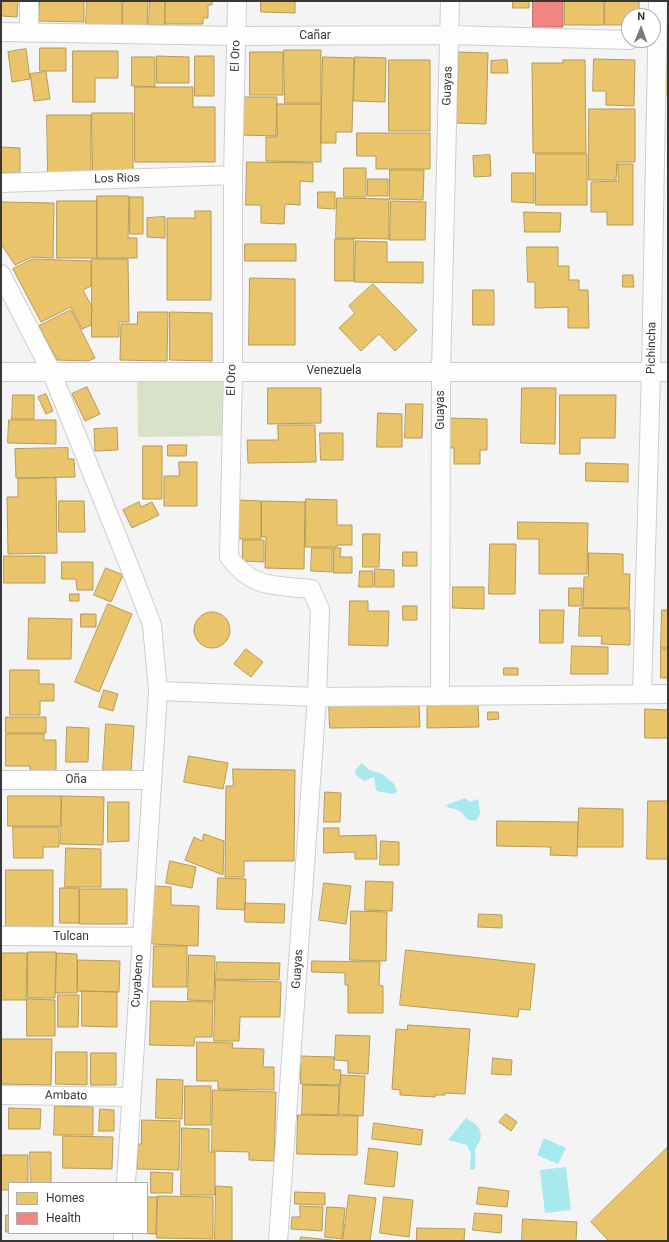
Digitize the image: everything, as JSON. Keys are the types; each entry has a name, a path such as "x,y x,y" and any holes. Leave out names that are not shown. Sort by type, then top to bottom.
{"street":[{"path":"29,1 29,33"},
{"name":"El Oro","path":"237,1 233,175 233,371 229,557 237,568 262,584 311,589 320,608 317,697"},
{"name":"Guayas","path":"440,696 441,371 450,1"},
{"name":"Pichincha","path":"642,694 660,372 663,41 658,1"},
{"name":"Cañar","path":"1,32 237,36 450,35 621,40"},
{"name":"Los Rios","path":"1,183 233,175"},
{"name":"Cuyabeno","path":"1,274 51,371 152,625 158,691 126,1182"},
{"name":"Venezuela","path":"1,372 660,372"},
{"path":"158,691 317,697 668,694"},
{"name":"Guayas","path":"278,1241 317,697"},
{"name":"Oña","path":"1,780 152,780"},
{"name":"Tulcan","path":"1,936 141,937"},
{"name":"Ambato","path":"1,1095 131,1097"}],"green space":[{"path":"225,376 225,436 138,437 137,377"}],"water":[{"path":"362,763 369,770 382,774 394,784 397,790 395,794 376,790 374,777 364,781 355,774 355,770"},
{"path":"465,798 470,802 478,799 480,813 477,820 470,820 458,810 450,808 446,805"},
{"path":"466,1118 478,1126 481,1132 480,1140 475,1150 476,1163 474,1170 470,1169 471,1154 467,1145 448,1140"},
{"path":"544,1138 566,1148 558,1164 537,1155"},
{"path":"566,1167 571,1210 545,1213 540,1170"}],"building: Homes":[{"path":"1,1 18,1 17,17 1,16"},
{"path":"40,1 84,1 84,22 39,21"},
{"path":"87,1 122,1 122,26 86,25"},
{"path":"123,1 148,1 147,27 123,26"},
{"path":"150,1 165,1 165,25 149,25"},
{"path":"166,1 212,1 212,5 208,5 208,18 203,18 203,24 165,24"},
{"path":"261,1 295,1 295,13 261,12"},
{"path":"513,1 529,1 529,8 513,8"},
{"path":"565,1 604,1 604,25 565,25"},
{"path":"605,1 639,1 639,8 621,8 621,25 605,25"},
{"path":"40,48 66,48 66,71 40,71"},
{"path":"26,49 30,79 12,82 8,52"},
{"path":"284,50 321,50 321,103 285,103"},
{"path":"73,51 118,51 118,78 95,78 95,102 73,102"},
{"path":"250,52 283,52 283,95 250,95"},
{"path":"459,52 488,53 486,124 457,123"},
{"path":"157,56 189,57 189,83 157,83"},
{"path":"195,56 214,56 214,96 195,96"},
{"path":"132,57 155,57 155,87 132,86"},
{"path":"323,57 354,58 352,132 336,132 336,143 321,143"},
{"path":"355,57 386,58 385,102 354,101"},
{"path":"594,59 635,60 634,106 606,105 606,91 593,91"},
{"path":"389,60 430,60 430,131 389,131"},
{"path":"507,60 508,73 491,73 491,61"},
{"path":"563,60 585,60 586,153 533,153 532,63 563,63"},
{"path":"665,60 668,60 668,95 665,95"},
{"path":"46,72 50,99 34,101 30,74"},
{"path":"135,87 193,87 193,107 215,107 215,162 135,162"},
{"path":"242,97 277,97 276,136 241,135"},
{"path":"277,104 321,104 321,162 266,161 266,137 277,137"},
{"path":"589,109 635,109 635,162 617,162 616,180 589,180"},
{"path":"92,113 133,113 133,173 93,173"},
{"path":"47,115 91,115 91,173 48,173"},
{"path":"357,133 430,133 430,169 376,169 376,156 357,156"},
{"path":"1,147 20,148 20,173 1,173"},
{"path":"536,154 587,154 587,205 536,205"},
{"path":"490,155 491,176 474,177 473,156"},
{"path":"247,162 313,163 313,182 300,181 300,205 285,204 284,224 261,223 261,205 246,205"},
{"path":"618,164 633,164 633,225 607,225 607,212 591,212 591,182 618,181"},
{"path":"344,168 366,168 366,197 344,197"},
{"path":"390,170 424,170 423,200 390,199"},
{"path":"512,173 534,173 534,203 512,202"},
{"path":"368,179 388,179 388,196 368,196"},
{"path":"318,192 335,192 335,209 318,208"},
{"path":"97,196 129,196 128,238 137,238 137,258 97,258"},
{"path":"130,197 143,197 143,234 130,234"},
{"path":"337,198 389,199 389,239 336,238"},
{"path":"57,201 97,201 97,258 57,258"},
{"path":"391,201 426,202 425,240 390,240"},
{"path":"1,202 54,203 53,258 32,257 15,265 1,244"},
{"path":"195,211 211,211 211,300 167,300 167,218 195,218"},
{"path":"524,212 561,213 560,232 525,232"},
{"path":"165,217 165,238 147,237 147,218"},
{"path":"335,239 354,239 354,281 335,281"},
{"path":"356,241 387,242 387,262 423,262 423,283 355,282"},
{"path":"245,244 296,244 296,261 245,261"},
{"path":"527,247 558,247 558,266 569,266 569,280 579,280 579,290 588,290 589,328 568,328 568,307 535,308 535,282 528,282"},
{"path":"33,259 91,261 91,286 83,290 92,307 91,325 82,329 71,307 41,322 13,269"},
{"path":"92,259 128,259 129,322 119,322 119,337 92,337"},
{"path":"623,275 633,275 634,287 623,287"},
{"path":"250,278 295,279 295,345 249,345"},
{"path":"373,284 417,330 395,351 379,334 361,351 339,328 355,313 349,306"},
{"path":"473,290 494,290 494,325 473,325"},
{"path":"71,310 95,358 88,361 57,360 39,326"},
{"path":"138,312 168,312 167,361 120,360 121,324 137,324"},
{"path":"170,312 212,313 212,361 170,360"},
{"path":"87,387 100,414 85,421 72,394"},
{"path":"268,388 321,388 321,423 268,424"},
{"path":"522,388 556,388 555,444 521,443"},
{"path":"46,394 53,411 46,414 38,397"},
{"path":"13,395 34,395 34,419 12,419"},
{"path":"560,395 616,395 615,438 580,438 580,454 560,454"},
{"path":"406,404 423,404 422,438 405,438"},
{"path":"378,413 402,414 402,447 377,447"},
{"path":"445,418 487,419 487,450 480,450 480,464 454,464 454,448 445,448"},
{"path":"9,420 56,420 56,444 8,443"},
{"path":"278,425 315,425 316,462 248,463 247,440 278,440"},
{"path":"117,428 118,450 95,451 94,429"},
{"path":"320,433 343,433 343,460 321,460"},
{"path":"168,445 187,445 186,456 168,456"},
{"path":"143,446 162,446 162,499 143,499"},
{"path":"68,448 68,459 74,459 75,477 16,478 15,449"},
{"path":"179,462 197,462 197,506 164,506 164,476 179,476"},
{"path":"586,463 628,464 628,482 586,481"},
{"path":"56,478 57,553 8,554 7,497 18,497 18,479"},
{"path":"306,499 337,500 337,525 352,525 352,545 337,545 337,547 306,547"},
{"path":"238,500 261,501 261,539 238,539"},
{"path":"59,501 84,501 85,532 59,532"},
{"path":"262,501 305,502 304,569 265,568 266,537 262,537"},
{"path":"139,502 141,507 152,502 159,515 132,528 123,510"},
{"path":"518,522 588,523 587,574 539,574 539,539 518,539"},
{"path":"363,534 380,534 379,567 363,567"},
{"path":"243,540 264,540 264,562 243,561"},
{"path":"490,544 516,544 515,594 489,594"},
{"path":"312,548 332,548 332,572 311,571"},
{"path":"334,548 341,548 340,557 352,557 352,573 334,573"},
{"path":"403,552 417,552 417,566 403,566"},
{"path":"589,553 623,554 623,574 630,574 629,608 583,608 584,577 588,577"},
{"path":"4,556 45,556 45,583 4,583"},
{"path":"62,562 93,562 93,590 77,590 76,579 62,579"},
{"path":"106,568 123,575 111,602 94,595"},
{"path":"375,569 394,570 394,587 375,587"},
{"path":"360,571 373,571 373,587 359,587"},
{"path":"453,587 484,587 484,609 453,608"},
{"path":"569,588 582,588 582,606 569,606"},
{"path":"70,594 79,594 79,601 70,601"},
{"path":"350,601 368,601 368,611 389,611 388,646 349,645"},
{"path":"108,604 132,614 99,692 75,682"},
{"path":"403,606 417,606 417,620 403,620"},
{"path":"580,608 630,609 630,645 601,644 602,636 579,636"},
{"path":"540,610 564,610 563,643 540,643"},
{"path":"662,610 668,610 668,648 661,648"},
{"path":"212,612 222,615 227,620 230,630 227,640 222,645 212,648 202,645 197,640 194,630 197,620 202,615"},
{"path":"81,614 96,614 96,627 81,627"},
{"path":"29,618 72,619 71,659 28,659"},
{"path":"572,646 608,647 608,674 571,674"},
{"path":"246,649 263,662 251,677 234,664"},
{"path":"661,649 668,649 668,678 661,678"},
{"path":"504,668 518,668 518,675 504,675"},
{"path":"10,670 39,670 39,684 54,684 54,701 40,701 40,715 10,715"},
{"path":"104,690 118,694 113,711 99,707"},
{"path":"329,704 419,704 420,727 330,728"},
{"path":"478,704 479,727 427,728 427,705"},
{"path":"645,709 668,710 668,738 645,738"},
{"path":"488,712 498,712 499,719 488,720"},
{"path":"6,717 46,717 46,733 6,733"},
{"path":"106,724 134,726 131,772 103,770"},
{"path":"67,727 89,728 88,762 66,762"},
{"path":"6,734 44,734 44,740 56,740 56,775 30,774 30,766 6,766"},
{"path":"189,756 228,763 223,789 184,782"},
{"path":"233,769 295,770 294,861 244,861 244,877 225,877 226,786 233,786"},
{"path":"325,792 341,793 340,822 324,822"},
{"path":"8,796 61,796 61,826 8,826"},
{"path":"62,796 104,797 103,845 61,844"},
{"path":"648,801 668,801 668,859 647,859"},
{"path":"108,802 129,802 129,841 108,842"},
{"path":"579,808 623,809 623,847 578,847"},
{"path":"497,821 578,822 577,856 550,855 551,847 497,846"},
{"path":"13,827 59,827 59,847 43,847 43,858 14,858"},
{"path":"324,828 339,828 339,836 376,835 377,859 355,859 355,852 324,853"},
{"path":"204,834 224,841 223,875 185,860 194,837 202,841"},
{"path":"381,841 399,842 399,865 380,865"},
{"path":"66,848 101,849 101,887 65,887"},
{"path":"170,861 196,867 192,888 166,883"},
{"path":"6,870 53,870 53,927 6,927"},
{"path":"218,878 246,879 245,910 217,909"},
{"path":"366,881 393,882 392,911 365,910"},
{"path":"324,883 351,886 346,924 319,920"},
{"path":"153,886 171,887 171,905 199,906 198,946 152,944"},
{"path":"60,888 79,888 79,923 60,923"},
{"path":"80,889 127,889 127,924 80,924"},
{"path":"245,903 285,904 284,923 245,922"},
{"path":"351,911 387,912 386,961 350,960"},
{"path":"479,914 502,915 502,928 478,927"},
{"path":"154,946 187,946 187,987 153,987"},
{"path":"406,950 535,964 530,1010 519,1009 518,1017 400,1005"},
{"path":"28,952 56,952 55,998 28,998"},
{"path":"1,953 27,953 26,1000 1,1000"},
{"path":"57,953 77,954 77,993 56,993"},
{"path":"189,955 215,956 214,1001 188,1000"},
{"path":"78,960 120,961 119,992 78,991"},
{"path":"312,961 380,962 379,985 383,986 383,1013 348,1013 348,985 345,985 345,973 312,972"},
{"path":"217,962 280,963 279,980 216,979"},
{"path":"216,980 281,982 280,1017 240,1017 239,1041 214,1041"},
{"path":"82,991 117,992 117,1027 82,1026"},
{"path":"58,995 79,995 78,1027 58,1027"},
{"path":"27,999 55,1000 55,1036 27,1036"},
{"path":"151,1001 213,1002 212,1037 195,1037 194,1046 150,1045"},
{"path":"408,1025 470,1029 465,1094 445,1093 445,1095 435,1095 435,1097 400,1095 400,1090 392,1089 396,1029 407,1030"},
{"path":"336,1035 370,1036 368,1074 348,1073 348,1061 335,1060"},
{"path":"1,1039 52,1039 51,1085 1,1084"},
{"path":"197,1042 233,1043 232,1048 264,1049 263,1067 274,1067 274,1090 218,1089 218,1081 197,1081"},
{"path":"56,1052 87,1052 87,1085 56,1084"},
{"path":"91,1053 116,1053 116,1085 91,1085"},
{"path":"301,1056 334,1057 334,1070 341,1070 340,1085 301,1084"},
{"path":"493,1058 512,1060 511,1075 492,1074"},
{"path":"341,1075 365,1076 363,1116 339,1114"},
{"path":"157,1079 183,1080 182,1119 156,1118"},
{"path":"303,1085 339,1086 338,1115 302,1114"},
{"path":"185,1086 211,1086 211,1125 185,1125"},
{"path":"213,1090 276,1092 274,1161 249,1160 249,1152 212,1151"},
{"path":"55,1106 93,1107 93,1135 54,1135"},
{"path":"9,1108 41,1109 40,1129 9,1129"},
{"path":"100,1109 114,1110 114,1131 99,1131"},
{"path":"506,1114 517,1122 511,1131 499,1122"},
{"path":"298,1115 358,1116 357,1155 297,1154"},
{"path":"142,1120 180,1121 179,1170 137,1169 138,1144 141,1144"},
{"path":"374,1123 423,1130 421,1145 372,1139"},
{"path":"182,1128 209,1129 209,1152 215,1152 215,1195 181,1195"},
{"path":"63,1136 113,1137 112,1169 63,1168"},
{"path":"668,1147 668,1241 609,1241 591,1222"},
{"path":"369,1148 398,1152 394,1187 365,1184"},
{"path":"30,1152 51,1152 51,1182 31,1182"},
{"path":"1,1155 28,1155 28,1182 8,1182 8,1190 1,1190"},
{"path":"151,1172 173,1173 172,1193 151,1193"},
{"path":"216,1186 232,1187 232,1241 215,1241"},
{"path":"479,1187 509,1191 507,1207 477,1204"},
{"path":"295,1192 325,1193 325,1205 295,1204"},
{"path":"349,1195 376,1198 370,1241 343,1241"},
{"path":"158,1196 213,1197 213,1239 157,1238"},
{"path":"148,1197 157,1197 156,1234 148,1234"},
{"path":"384,1197 413,1200 409,1237 380,1233"},
{"path":"300,1206 323,1207 322,1231 291,1229 292,1217 300,1217"},
{"path":"327,1207 345,1208 342,1239 325,1237"},
{"path":"475,1213 502,1215 501,1233 473,1230"},
{"path":"6,1215 8,1215 8,1232 6,1232"},
{"path":"523,1219 577,1222 576,1241 522,1241"},
{"path":"417,1228 465,1229 464,1241 417,1241"},
{"path":"301,1237 341,1241 300,1241"}],"building: Health":[{"path":"533,1 563,1 563,27 533,27"}]}
